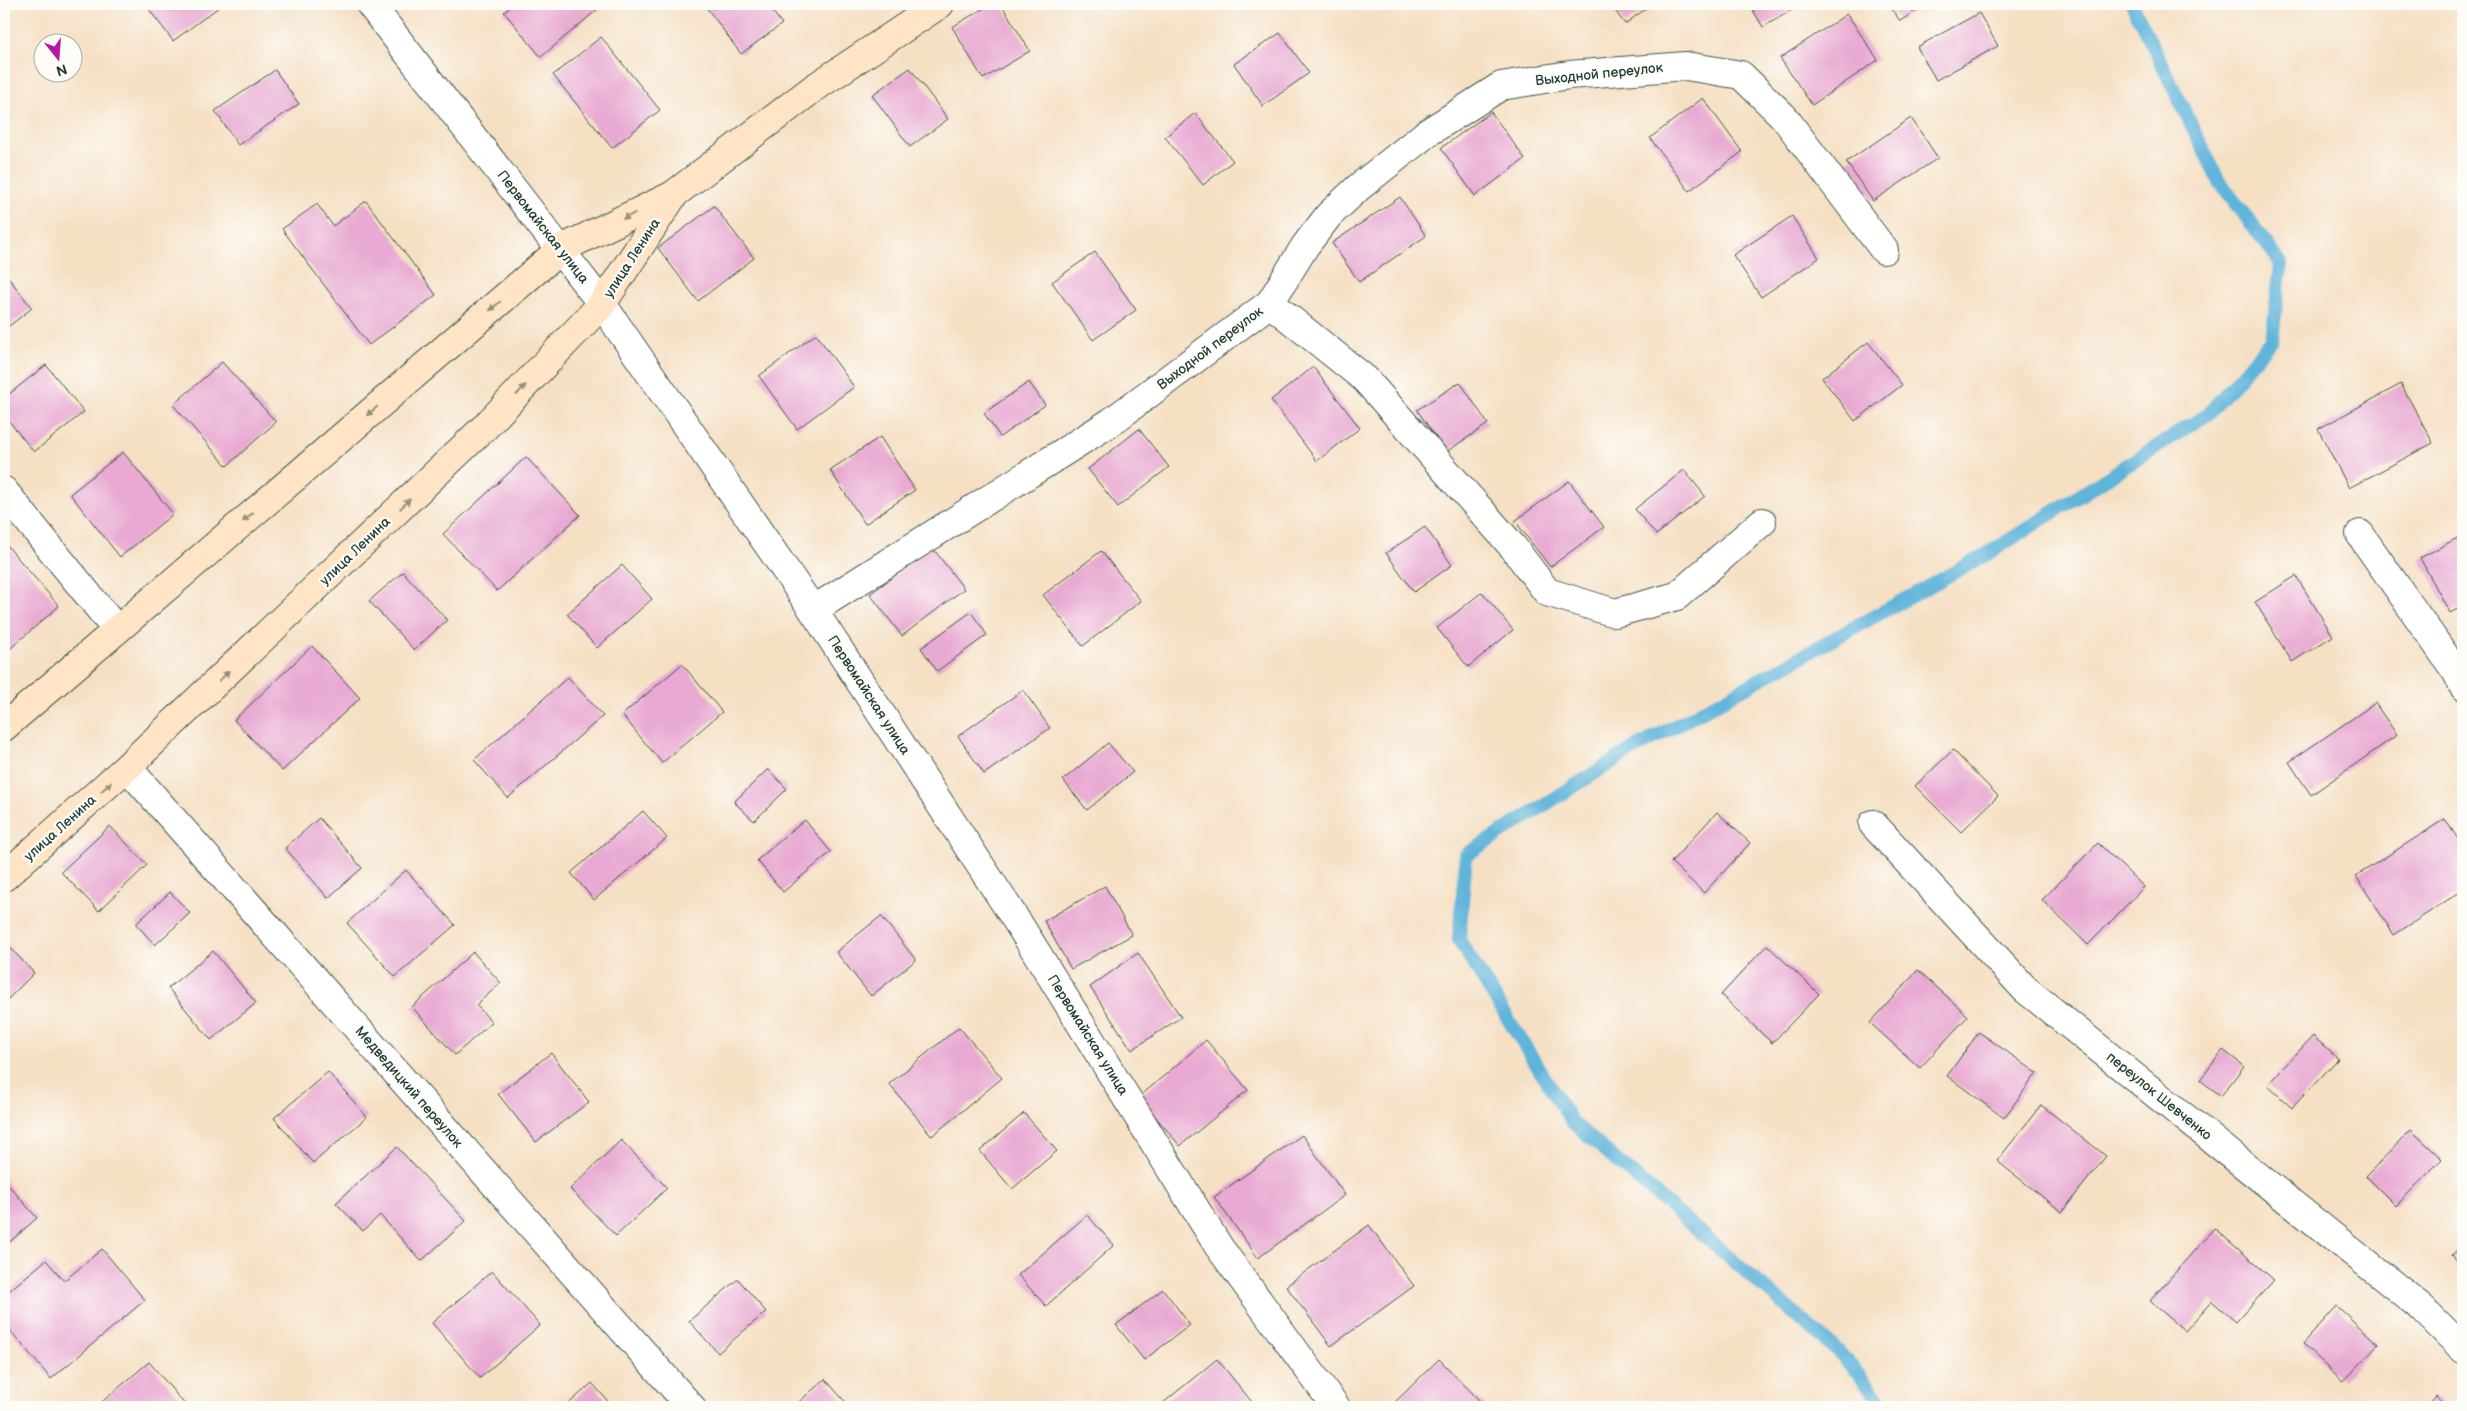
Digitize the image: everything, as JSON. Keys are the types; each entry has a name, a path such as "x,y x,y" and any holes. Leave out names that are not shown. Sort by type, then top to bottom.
{"street":[{"name":"Первомайская улица","path":"370,4 602,304 813,610 1020,926 1219,1247 1336,1407"},
{"name":"улица Ленина","path":"4,727 116,629 561,250 673,195 814,88 940,4"},
{"name":"Выходной переулок","path":"813,610 1111,422 1270,303 1305,246 1329,215 1359,187 1427,133 1501,86 1569,75 1686,66 1741,75 1784,118 1884,250"},
{"name":"улица Ленина","path":"4,878 127,768 486,426 602,304 673,195"},
{"path":"1270,303 1366,379 1513,548 1547,592 1615,613 1677,596 1762,522"},
{"path":"4,491 116,629"},
{"path":"2360,534 2461,676"},
{"name":"Медведицкий переулок","path":"127,768 691,1407"},
{"name":"переулок Шевченко","path":"1873,824 2025,989 2422,1308 2463,1349"}],"building":[{"path":"145,4 223,4 173,41"},
{"path":"514,4 604,4 541,57 504,12"},
{"path":"704,4 767,4 782,24 741,54"},
{"path":"991,4 1001,4 1030,51 983,79 952,27"},
{"path":"1610,4 1652,4 1625,24"},
{"path":"1749,4 1802,4 1763,27"},
{"path":"1888,4 1926,4 1900,21"},
{"path":"1979,13 1998,46 1936,80 1917,47"},
{"path":"1847,14 1878,60 1812,105 1780,58"},
{"path":"1280,33 1309,73 1263,106 1234,64"},
{"path":"601,37 660,110 612,148 553,75"},
{"path":"910,68 948,119 910,147 872,95"},
{"path":"275,70 299,104 238,145 215,111"},
{"path":"1703,98 1742,152 1689,191 1650,138"},
{"path":"1491,112 1525,159 1475,196 1441,148"},
{"path":"1195,113 1233,161 1203,185 1165,137"},
{"path":"1911,118 1938,158 1873,201 1846,162"},
{"path":"1400,197 1426,236 1359,282 1332,243"},
{"path":"366,201 436,295 369,345 282,229 317,204 333,226"},
{"path":"714,206 754,258 698,301 658,248"},
{"path":"1792,216 1819,258 1761,297 1733,255"},
{"path":"1095,252 1136,310 1093,340 1052,282"},
{"path":"4,272 32,308 4,330"},
{"path":"816,334 854,387 797,429 759,376"},
{"path":"1868,342 1902,385 1855,421 1822,378"},
{"path":"222,362 276,422 227,466 173,405"},
{"path":"46,365 84,412 34,452 4,415 4,398"},
{"path":"1313,367 1360,428 1317,461 1271,400"},
{"path":"1029,382 1045,405 1000,437 984,413"},
{"path":"1460,382 1488,424 1446,452 1417,410"},
{"path":"2401,384 2433,443 2349,488 2318,429"},
{"path":"1139,429 1169,467 1118,507 1088,469"},
{"path":"880,437 915,490 865,524 830,470"},
{"path":"123,452 173,514 120,557 70,494"},
{"path":"526,457 580,515 497,591 443,534"},
{"path":"1684,470 1705,496 1656,535 1635,509"},
{"path":"1569,481 1604,527 1550,567 1515,521"},
{"path":"1425,527 1452,565 1414,592 1386,553"},
{"path":"2463,535 2463,606 2450,613 2420,558"},
{"path":"4,542 59,606 4,654"},
{"path":"932,547 964,589 902,636 870,594"},
{"path":"1101,551 1141,601 1083,646 1043,595"},
{"path":"622,565 652,599 597,648 567,614"},
{"path":"403,572 447,620 414,650 369,601"},
{"path":"2296,576 2333,636 2292,662 2255,602"},
{"path":"1482,592 1513,630 1468,667 1437,628"},
{"path":"971,612 987,635 937,671 921,648"},
{"path":"312,646 360,698 282,771 234,720"},
{"path":"682,664 722,712 662,763 622,715"},
{"path":"568,677 603,716 508,798 474,760"},
{"path":"1023,690 1050,728 984,774 958,736"},
{"path":"2375,703 2397,735 2311,795 2289,762"},
{"path":"1108,743 1133,772 1087,810 1063,780"},
{"path":"1953,750 1998,796 1961,832 1915,786"},
{"path":"768,769 787,789 754,821 734,802"},
{"path":"643,811 667,838 594,900 571,873"},
{"path":"1717,812 1750,843 1704,893 1671,862"},
{"path":"319,818 362,868 328,898 285,848"},
{"path":"2445,819 2463,847 2463,890 2394,935 2356,876"},
{"path":"805,820 831,852 783,892 757,860"},
{"path":"110,826 147,865 99,911 61,872"},
{"path":"2098,843 2144,887 2088,945 2042,900"},
{"path":"406,870 455,925 395,977 347,923"},
{"path":"1105,886 1132,935 1071,969 1044,921"},
{"path":"170,892 190,913 155,945 136,924"},
{"path":"881,916 916,960 871,996 836,952"},
{"path":"4,941 34,973 4,1003"},
{"path":"1767,945 1819,994 1772,1043 1721,995"},
{"path":"213,951 256,1003 211,1040 168,988"},
{"path":"473,952 501,983 476,1005 492,1022 455,1055 412,1007"},
{"path":"1138,953 1181,1017 1132,1050 1090,987"},
{"path":"1918,970 1968,1016 1920,1068 1870,1023"},
{"path":"959,1027 1002,1078 932,1136 889,1084"},
{"path":"1979,1032 2037,1073 2004,1118 1947,1076"},
{"path":"2313,1036 2338,1059 2292,1108 2267,1085"},
{"path":"1206,1040 1248,1090 1180,1146 1139,1097"},
{"path":"2223,1050 2244,1066 2221,1096 2200,1080"},
{"path":"551,1053 589,1102 536,1142 498,1094"},
{"path":"328,1072 367,1117 313,1163 274,1118"},
{"path":"2041,1105 2106,1156 2062,1212 1997,1161"},
{"path":"1024,1113 1057,1151 1012,1189 980,1151"},
{"path":"2411,1130 2442,1159 2396,1206 2366,1176"},
{"path":"1302,1135 1345,1195 1258,1258 1214,1197"},
{"path":"621,1140 667,1188 616,1236 570,1189"},
{"path":"397,1147 466,1221 421,1261 380,1215 363,1231 336,1203"},
{"path":"4,1180 37,1218 4,1247"},
{"path":"1087,1215 1114,1245 1046,1306 1018,1275"},
{"path":"1369,1225 1414,1286 1331,1346 1286,1286"},
{"path":"2214,1228 2274,1280 2236,1322 2212,1301 2185,1331 2150,1301"},
{"path":"2463,1245 2463,1267 2452,1255"},
{"path":"102,1249 145,1300 51,1379 4,1323 4,1295 46,1260 64,1281"},
{"path":"492,1271 540,1325 480,1378 432,1323"},
{"path":"738,1279 766,1312 718,1353 689,1321"},
{"path":"1163,1289 1190,1325 1144,1360 1116,1325"},
{"path":"2337,1306 2378,1344 2343,1381 2303,1344"},
{"path":"1217,1359 1256,1407 1166,1407 1163,1403"},
{"path":"1439,1359 1486,1407 1390,1407"},
{"path":"149,1362 187,1407 96,1407"},
{"path":"825,1379 850,1407 793,1407"},
{"path":"592,1383 613,1407 565,1407"},
{"path":"2435,1396 2447,1407 2425,1407"}],"waterway":[{"path":"1886,1407 1839,1352 1572,1122 1459,940 1466,855 1623,755 1989,553 2208,414 2272,340 2281,263 2219,181 2132,4"}]}
